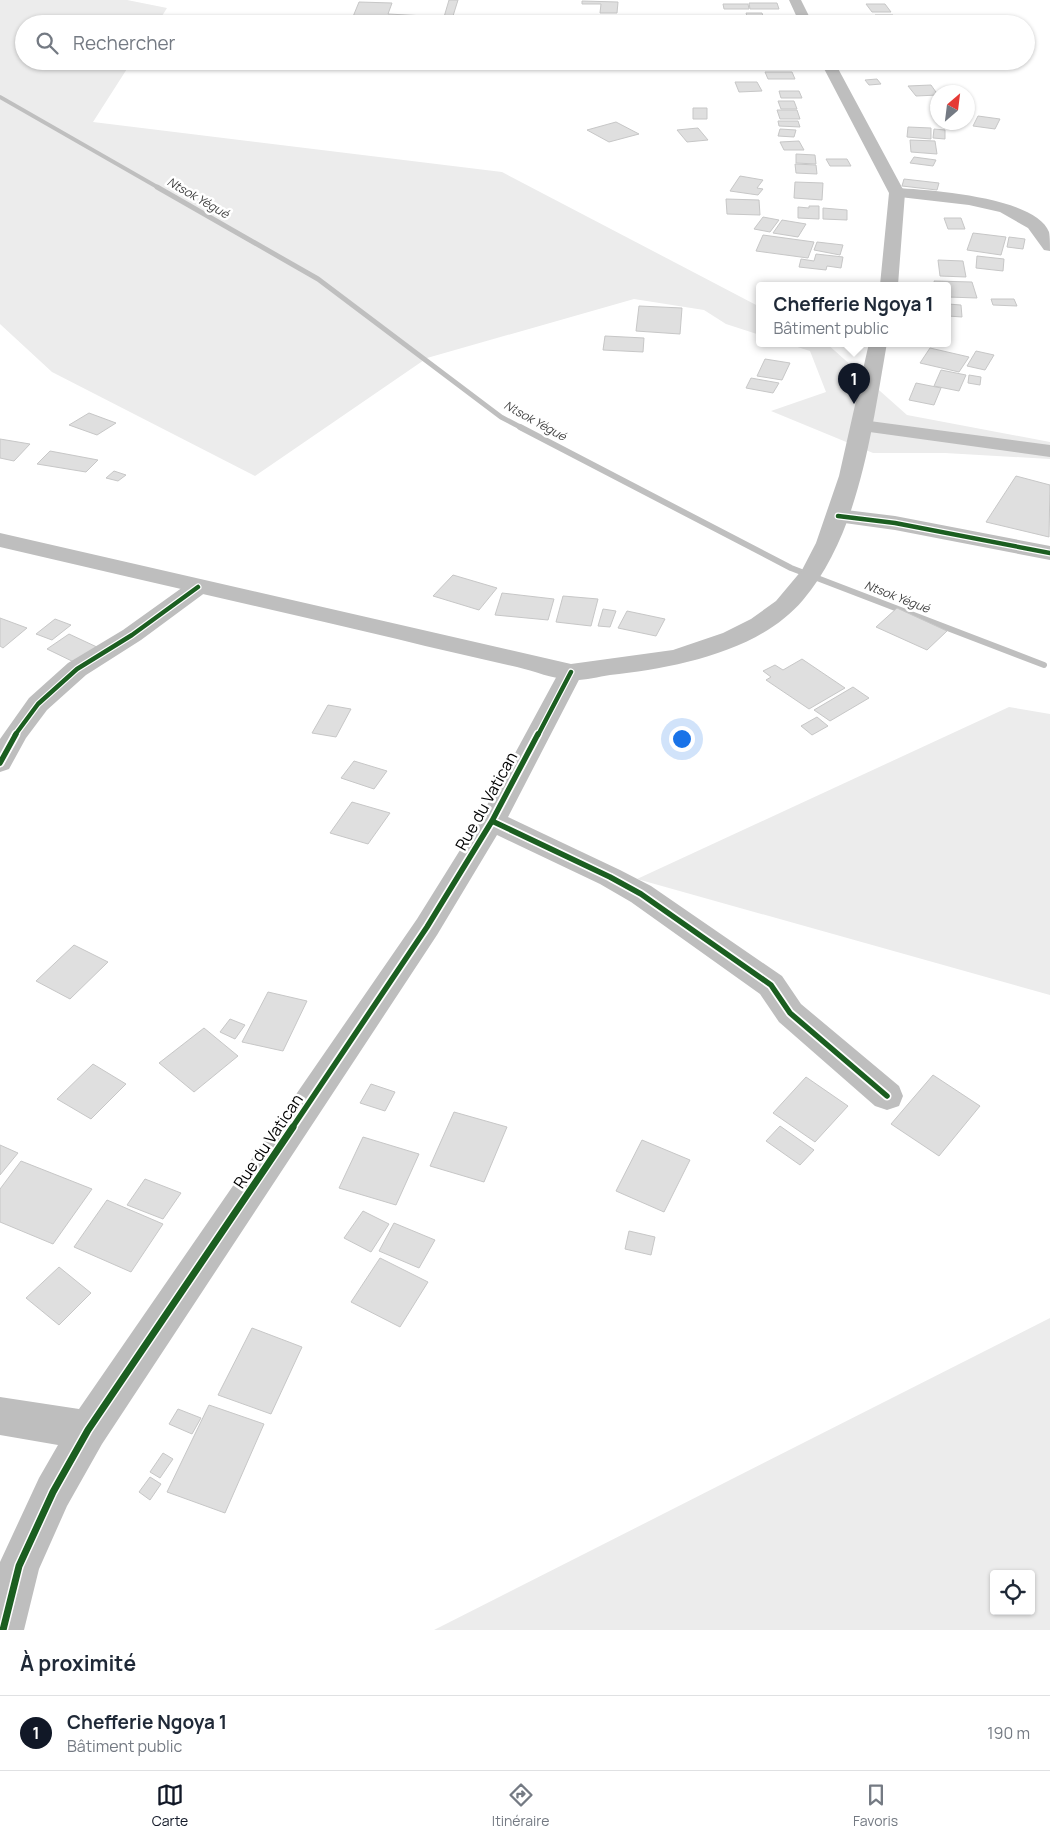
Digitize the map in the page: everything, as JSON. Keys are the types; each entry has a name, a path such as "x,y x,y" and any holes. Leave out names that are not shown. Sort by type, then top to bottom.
{"main road":[{"path":"795,0 802,15"},
{"path":"832,70 897,193 888,282"},
{"path":"897,193 953,197 1009,211 1036,225 1050,246"},
{"path":"0,540 571,672 686,655 733,638 769,618 794,597 813,574 838,516 862,426 877,347"},
{"path":"862,426 1050,451"},
{"path":"838,516 895,523 1050,553"},
{"path":"0,763 15,735 38,704 77,669 132,635 198,587"},
{"name":"Rue du Vatican","path":"3,1630 19,1566 53,1492 88,1430 427,927 492,821 571,672"},
{"path":"492,821 610,877 641,894 771,985 790,1013 887,1096"},
{"path":"0,1416 88,1430"}],"shaded area":[{"path":"0,0 127,0 167,8 163,15 15,15 15,70 126,70 93,122 502,172 756,305 756,334 726,324 704,310 634,299 427,358 255,476 52,372 0,324"},
{"path":"798,347 830,347 907,415 1050,442 1050,459 945,453 873,453 771,411 826,392 810,351"},
{"path":"1009,707 1050,714 1050,995 637,879"},
{"path":"1050,1318 1050,1630 434,1630"}],"building":[{"path":"449,0 458,0 453,15 445,15"},
{"path":"582,1 618,2 617,13 600,13 601,4 582,4"},
{"path":"359,2 392,3 388,14 407,15 354,15"},
{"path":"749,3 777,3 779,9 750,9"},
{"path":"723,4 748,4 749,9 724,9"},
{"path":"866,4 885,4 891,12 872,12"},
{"path":"746,13 762,13 763,15 747,15"},
{"path":"765,72 792,72 795,79 768,79"},
{"path":"877,79 881,84 869,85 865,80"},
{"path":"735,82 757,82 762,91 739,92"},
{"path":"930,85 930,95 916,96 908,86"},
{"path":"779,91 799,91 802,98 781,98"},
{"path":"778,101 794,101 797,109 781,109"},
{"path":"693,108 707,108 707,119 693,119"},
{"path":"777,110 797,110 800,119 780,119"},
{"path":"978,116 1000,119 995,129 975,126"},
{"path":"778,121 798,121 800,127 779,126"},
{"path":"616,122 639,134 609,142 587,130"},
{"path":"908,127 930,128 931,130 931,139 907,137"},
{"path":"698,128 708,140 687,142 677,130"},
{"path":"780,129 796,130 794,137 778,136"},
{"path":"934,130 945,130 945,139 933,138"},
{"path":"910,140 935,141 937,154 911,152"},
{"path":"799,141 804,150 784,150 780,142"},
{"path":"796,154 815,155 816,164 796,163"},
{"path":"914,157 936,160 933,166 910,163"},
{"path":"826,159 847,159 851,166 830,166"},
{"path":"795,164 816,165 817,174 796,173"},
{"path":"740,176 763,180 757,188 763,189 758,195 730,191"},
{"path":"904,179 939,183 937,190 902,186"},
{"path":"795,182 823,183 822,200 794,198"},
{"path":"726,199 759,200 760,215 727,214"},
{"path":"809,206 819,206 819,219 798,218 798,207 809,208"},
{"path":"823,208 847,210 847,220 823,219"},
{"path":"763,217 779,220 770,232 754,229"},
{"path":"944,218 961,218 965,229 948,229"},
{"path":"782,220 806,224 798,237 773,233"},
{"path":"973,233 1006,237 1001,255 967,250"},
{"path":"763,235 814,242 808,258 756,251"},
{"path":"1009,237 1025,239 1023,249 1007,247"},
{"path":"817,242 843,245 840,255 814,250"},
{"path":"816,254 843,257 841,268 827,266 826,270 799,267 801,259 814,261"},
{"path":"977,256 1004,259 1003,271 976,268"},
{"path":"938,260 963,261 966,277 940,276"},
{"path":"934,281 972,282 977,298 951,297 951,282"},
{"path":"991,299 1014,299 1017,306 993,305"},
{"path":"951,304 961,305 962,317 951,316"},
{"path":"639,306 682,308 680,334 636,331"},
{"path":"605,336 644,338 643,352 603,350"},
{"path":"930,348 969,357 959,372 920,363"},
{"path":"976,351 994,355 985,370 967,366"},
{"path":"765,359 790,363 782,380 757,376"},
{"path":"941,370 966,375 959,391 934,386"},
{"path":"969,375 981,377 980,385 968,383"},
{"path":"751,378 779,383 773,393 746,388"},
{"path":"916,383 941,388 934,405 909,400"},
{"path":"89,413 116,423 97,435 69,425"},
{"path":"0,439 30,444 14,461 0,458"},
{"path":"50,451 98,460 86,472 37,464"},
{"path":"114,471 126,475 118,481 106,478"},
{"path":"1016,476 1050,485 1049,537 986,522"},
{"path":"453,575 497,588 479,610 433,596"},
{"path":"502,593 554,599 548,620 495,615"},
{"path":"563,596 598,599 591,626 556,622"},
{"path":"897,608 947,631 927,650 876,627"},
{"path":"603,609 616,611 610,627 598,626"},
{"path":"627,611 665,619 656,636 618,628"},
{"path":"0,618 27,628 3,648 0,646"},
{"path":"55,619 71,625 52,640 36,634"},
{"path":"69,634 99,648 78,664 47,649"},
{"path":"802,659 845,688 809,709 766,680 771,677 763,671 775,665 783,670"},
{"path":"853,687 869,698 830,721 814,710"},
{"path":"328,705 351,709 336,737 312,733"},
{"path":"817,717 828,726 812,735 801,726"},
{"path":"354,761 387,771 374,789 341,778"},
{"path":"352,802 390,813 368,844 330,833"},
{"path":"74,945 108,962 70,999 36,981"},
{"path":"268,992 307,1001 283,1051 242,1042"},
{"path":"230,1019 245,1025 235,1039 220,1032"},
{"path":"204,1028 238,1056 194,1092 159,1063"},
{"path":"93,1064 126,1084 91,1119 57,1099"},
{"path":"933,1075 980,1106 939,1156 891,1124"},
{"path":"806,1077 848,1106 815,1142 773,1113"},
{"path":"371,1084 395,1092 385,1111 360,1103"},
{"path":"454,1112 507,1127 484,1182 430,1166"},
{"path":"780,1126 814,1150 800,1165 766,1141"},
{"path":"363,1137 419,1154 396,1205 339,1188"},
{"path":"642,1140 690,1160 664,1212 616,1191"},
{"path":"0,1145 18,1153 0,1175"},
{"path":"21,1161 92,1189 53,1244 0,1222 0,1189"},
{"path":"145,1179 181,1193 163,1219 127,1205"},
{"path":"107,1200 163,1224 131,1272 74,1247"},
{"path":"363,1211 389,1224 371,1252 344,1238"},
{"path":"394,1223 435,1240 419,1268 379,1251"},
{"path":"629,1231 655,1237 651,1255 625,1249"},
{"path":"380,1258 428,1282 400,1327 351,1302"},
{"path":"59,1267 91,1293 59,1325 26,1298"},
{"path":"252,1328 302,1347 271,1414 218,1395"},
{"path":"209,1405 264,1424 225,1513 167,1492"},
{"path":"178,1409 201,1418 192,1434 169,1424"},
{"path":"163,1453 173,1459 160,1478 150,1472"},
{"path":"150,1477 161,1484 150,1500 139,1492"}],"waterway":[{"name":"Ntsok Yégué","path":"0,97 159,188"},
{"name":"Ntsok Yégué","path":"157,187 318,279 501,417 522,428"},
{"name":"Ntsok Yégué","path":"520,427 791,568 1044,665"}],"cycle path":[{"path":"838,516 895,523 1050,553"},
{"path":"0,763 15,735 38,704 77,669 132,635 198,587"},
{"path":"3,1630 19,1566 53,1492 88,1430 427,927 492,821 571,672"},
{"path":"492,821 610,877 641,894 771,985 790,1013 887,1096"}],"place":[{"name":"Chefferie Ngoya 1","path":"854,404"}]}
